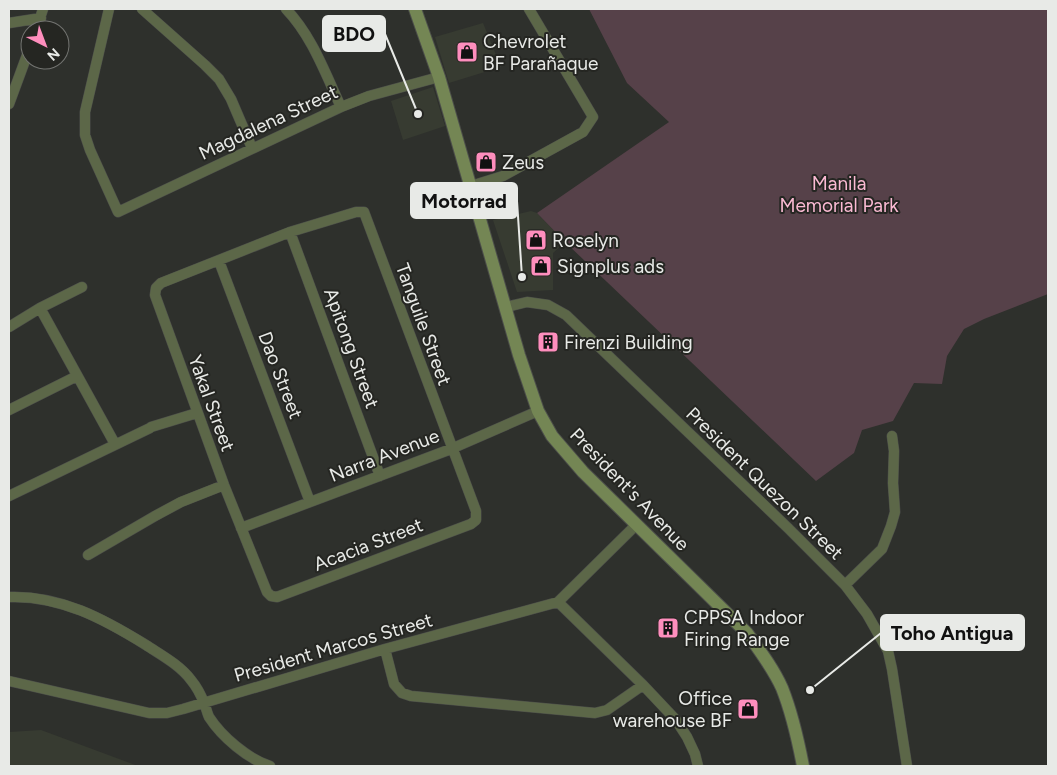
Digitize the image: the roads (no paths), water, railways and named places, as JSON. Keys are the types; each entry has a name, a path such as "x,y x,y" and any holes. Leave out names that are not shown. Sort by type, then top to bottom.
{"street":[{"name":"Magdalena Street","path":"110,9 85,112 85,135 118,212 341,107 369,96 438,76"},
{"path":"142,9 205,64 219,79 232,99 252,148"},
{"path":"286,9 309,38 341,107"},
{"name":"President's Avenue","path":"415,9 438,76 519,355 538,411 552,436 567,455 746,633 767,660 782,688 791,714 803,766"},
{"path":"471,186 503,176 583,132 593,117 529,9"},
{"path":"9,23 42,13"},
{"path":"9,104 11,90 20,70"},
{"name":"Tanguile Street","path":"290,232 356,212 364,212 452,449"},
{"path":"219,261 290,232"},
{"name":"Apitong Street","path":"290,232 380,476"},
{"name":"Yakal Street","path":"219,261 161,283 156,288 155,295 241,528"},
{"name":"Dao Street","path":"219,261 310,502"},
{"path":"9,327 40,308 82,287"},
{"name":"President Quezon Street","path":"506,306 527,302 548,305 566,315 845,585 867,614 888,651 906,766"},
{"path":"40,308 115,444"},
{"path":"9,410 77,376"},
{"name":"Narra Avenue","path":"241,528 452,449 538,411"},
{"path":"9,496 150,428 197,413"},
{"path":"845,585 882,549 891,526 895,512 892,436"},
{"name":"Acacia Street","path":"241,528 267,592 271,596 277,597 471,524 476,520 476,512 452,449"},
{"path":"88,555 181,502 224,485"},
{"name":"President Marcos Street","path":"9,681 149,713 168,713 385,649 558,602 636,524"},
{"path":"9,597 34,598 63,603 84,611 122,630 163,656 180,668 190,679 204,703 208,715 230,742 247,754 270,766"},
{"path":"558,602 676,720 687,737 698,766"},
{"path":"385,649 394,684 402,693 411,696 595,713 608,710 643,685"}],"place":[{"name":"Chevrolet BF Parañaque","path":"467,52"},
{"name":"BDO","path":"418,114"},
{"name":"Zeus","path":"486,162"},
{"name":"Roselyn","path":"536,240"},
{"name":"Signplus ads","path":"541,266"},
{"name":"Motorrad","path":"522,277"},
{"name":"Firenzi Building","path":"548,342"},
{"name":"CPPSA Indoor Firing Range","path":"668,628"},
{"name":"Toho Antigua","path":"810,690"},
{"name":"Office warehouse BF","path":"748,709"}],"park label":[{"name":"Manila Memorial Park","path":"839,194"}]}
